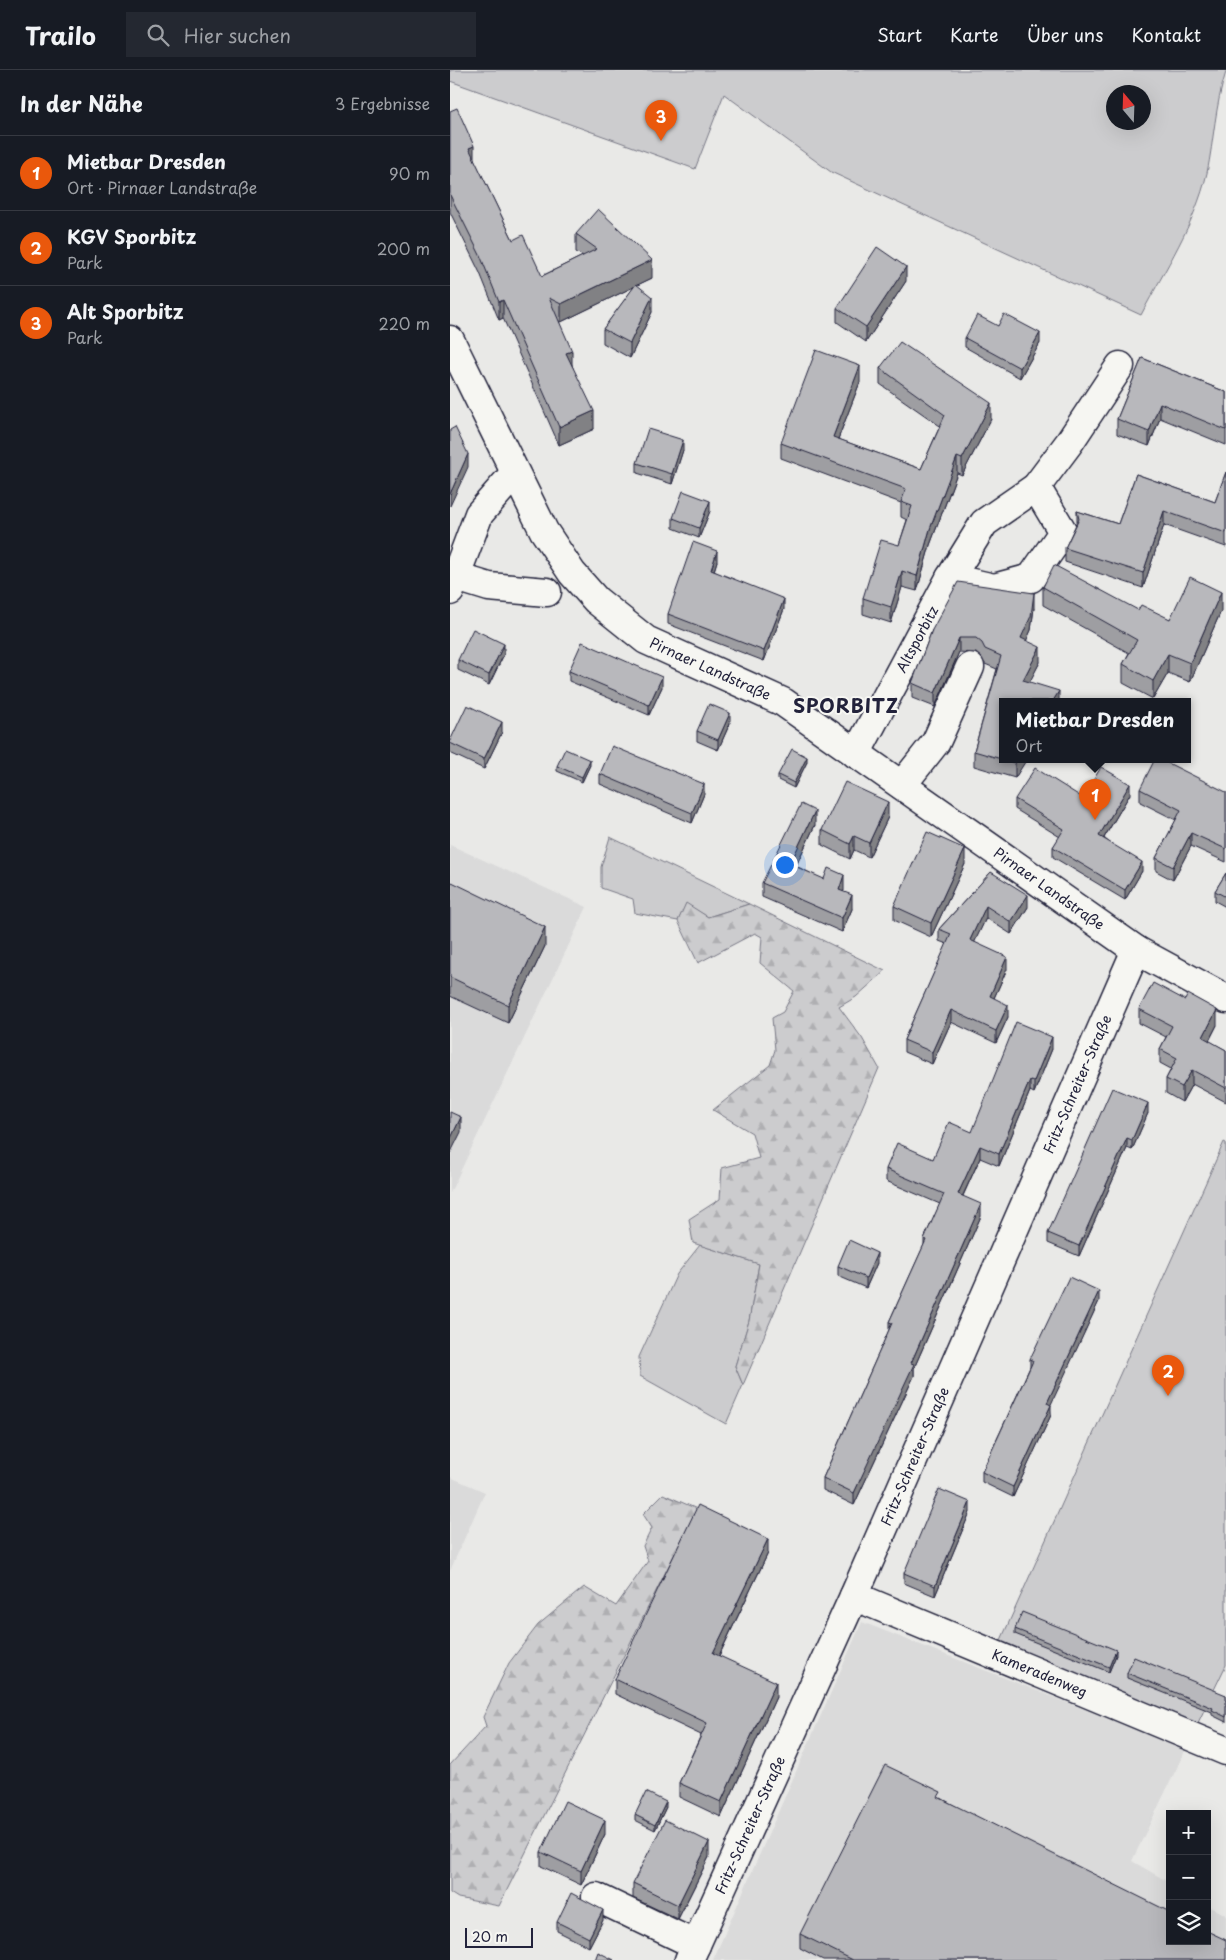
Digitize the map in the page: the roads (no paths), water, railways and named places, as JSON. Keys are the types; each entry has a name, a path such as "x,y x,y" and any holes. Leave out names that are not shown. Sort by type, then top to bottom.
{"street":[{"name":"Pirnaer Landstraße","path":"450,340 514,474 544,531 572,573 596,600 646,640 783,702 1136,950 1226,999"},
{"name":"Altsporbitz","path":"856,754 950,578 984,523 1036,487 1069,443 1120,366"},
{"path":"514,474 479,514 452,581 489,587 547,592"},
{"path":"950,578 994,588 1031,578 1063,532 1036,487"},
{"path":"902,785 936,742 970,667"},
{"name":"Fritz-Schreiter-Straße","path":"692,1952 854,1596 1136,950"},
{"name":"Kameradenweg","path":"854,1596 1226,1751"},
{"path":"596,1897 692,1952"}],"place":[{"name":"Alt Sporbitz","path":"661,141"},
{"name":"Mietbar Dresden","path":"1095,820"},
{"name":"KGV Sporbitz","path":"1168,1396"}],"district":[{"name":"SPORBITZ","path":"846,706"}]}
